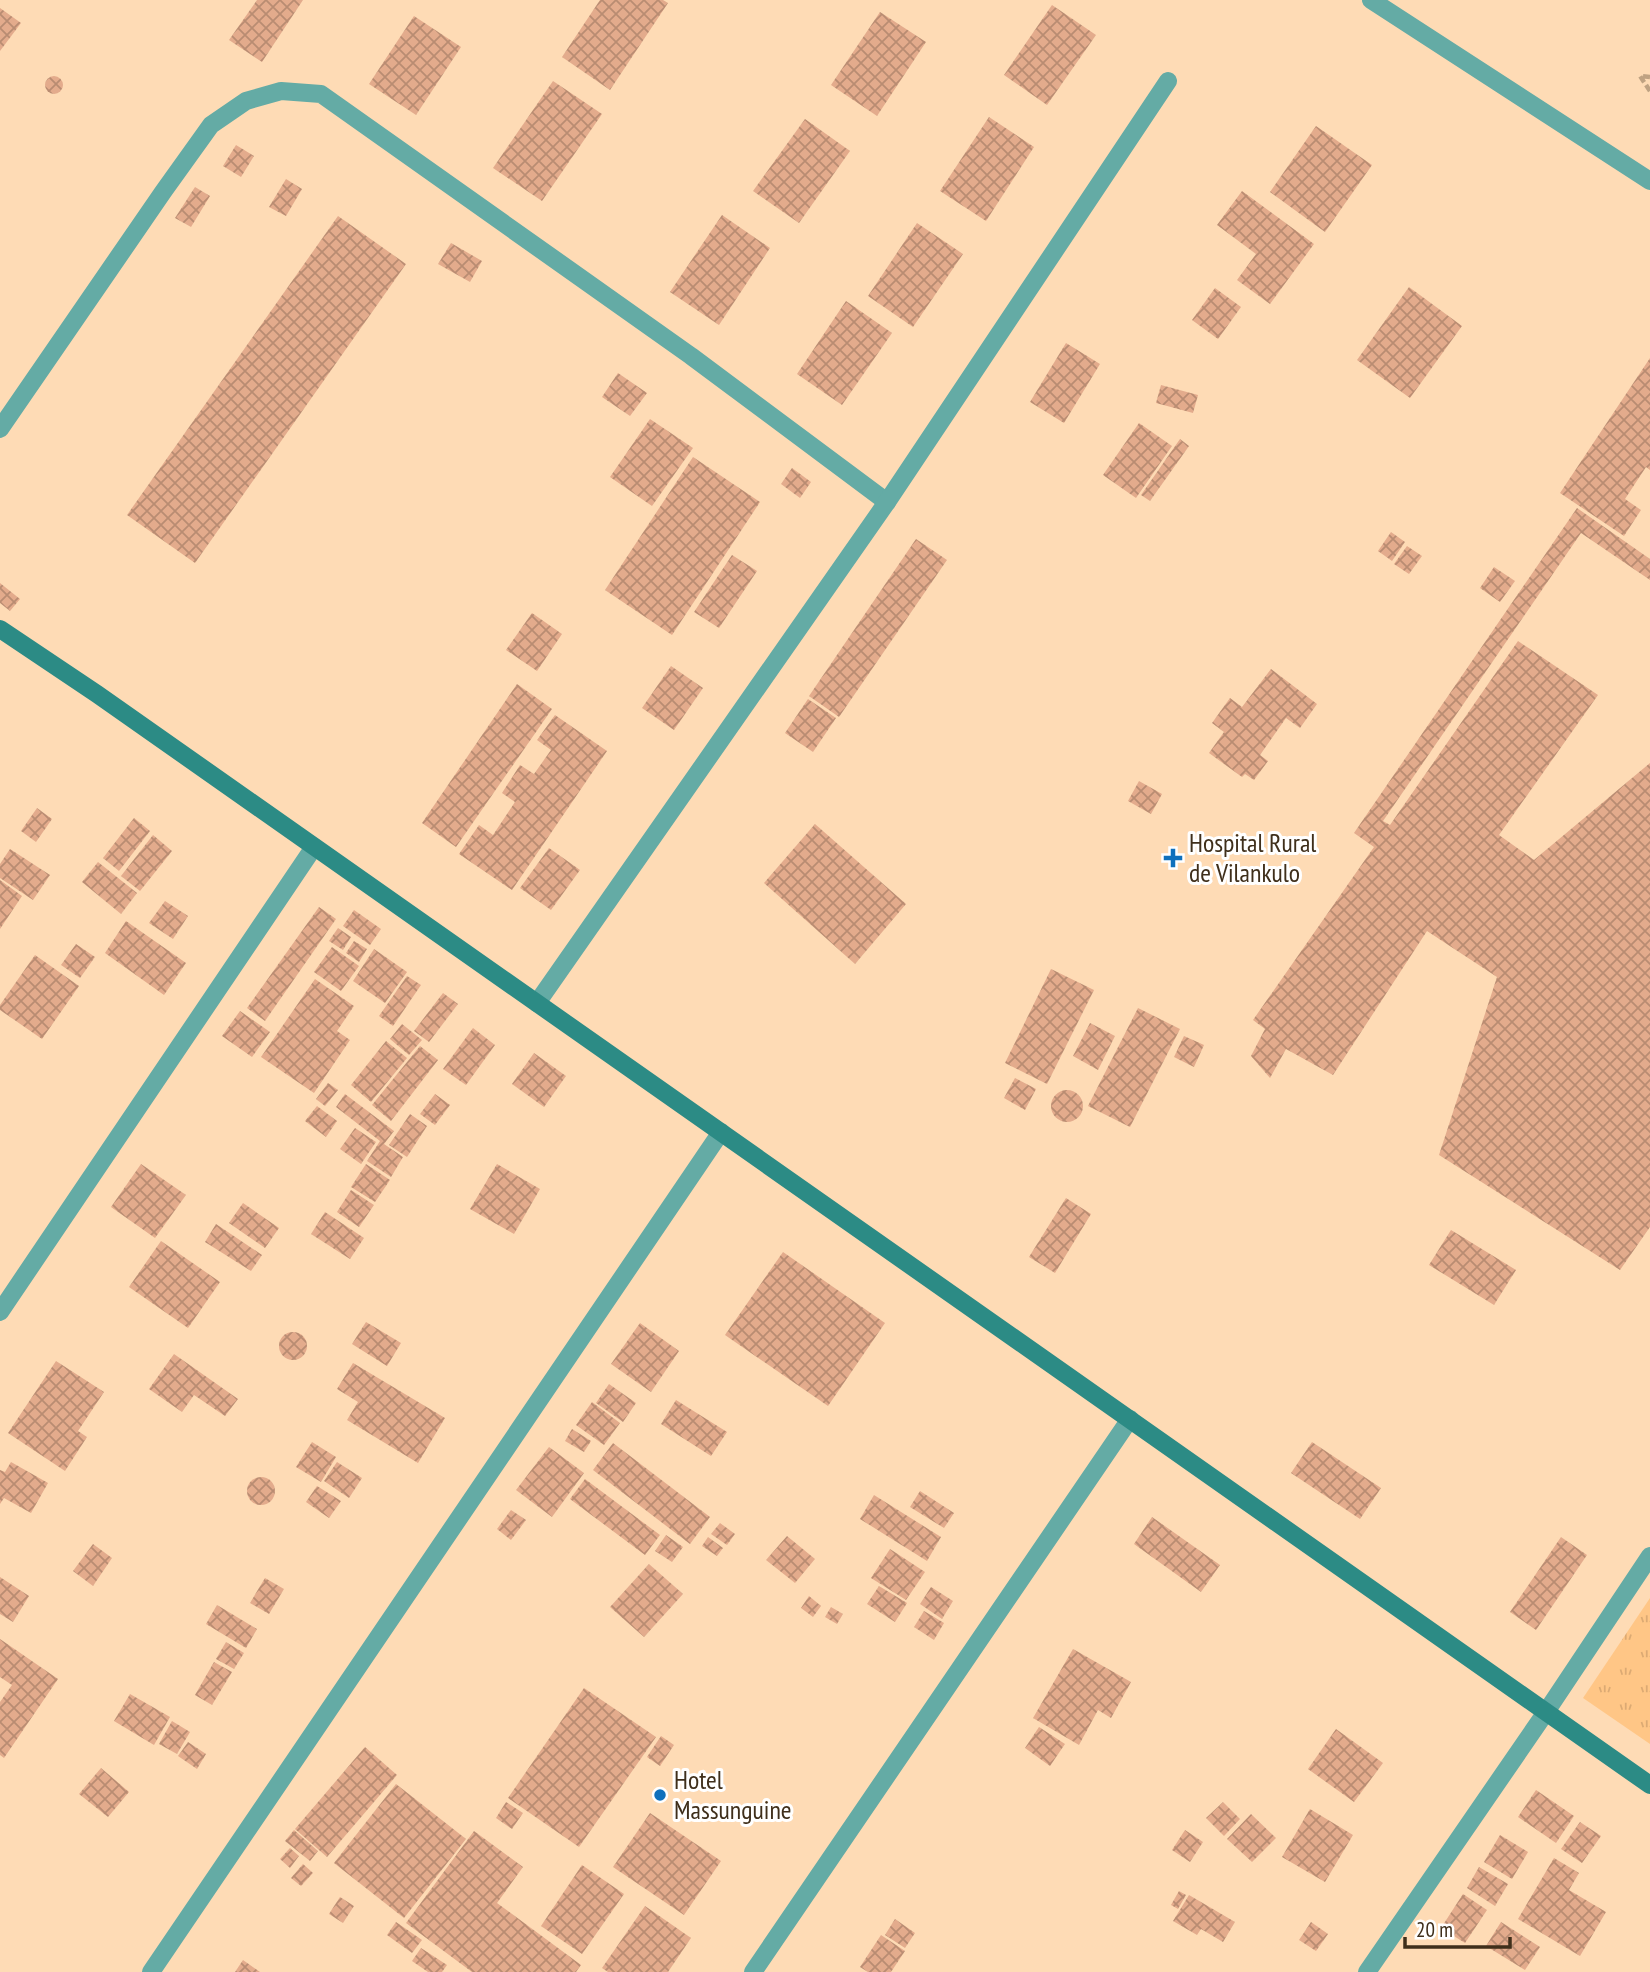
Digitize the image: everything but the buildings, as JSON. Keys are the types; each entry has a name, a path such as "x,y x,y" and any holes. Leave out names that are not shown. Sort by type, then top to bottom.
{"main road":[{"path":"0,629 97,694 1650,1785"}],"street":[{"path":"1371,0 1650,181"},
{"path":"537,1003 887,502 1168,81"},
{"path":"0,429 211,125 246,101 281,91 321,94 691,356 887,502"},
{"path":"0,1312 314,847"},
{"path":"150,1972 721,1132"},
{"path":"753,1972 1130,1419"},
{"path":"1367,1972 1650,1556"}],"path":[{"path":"1650,77 1640,76 1650,91"}],"green space":[{"path":"1650,1598 1650,1744 1583,1698"}],"place":[{"name":"Hospital Rural de Vilankulo","path":"1173,858"},
{"name":"Hotel Massunguine","path":"660,1795"}]}
